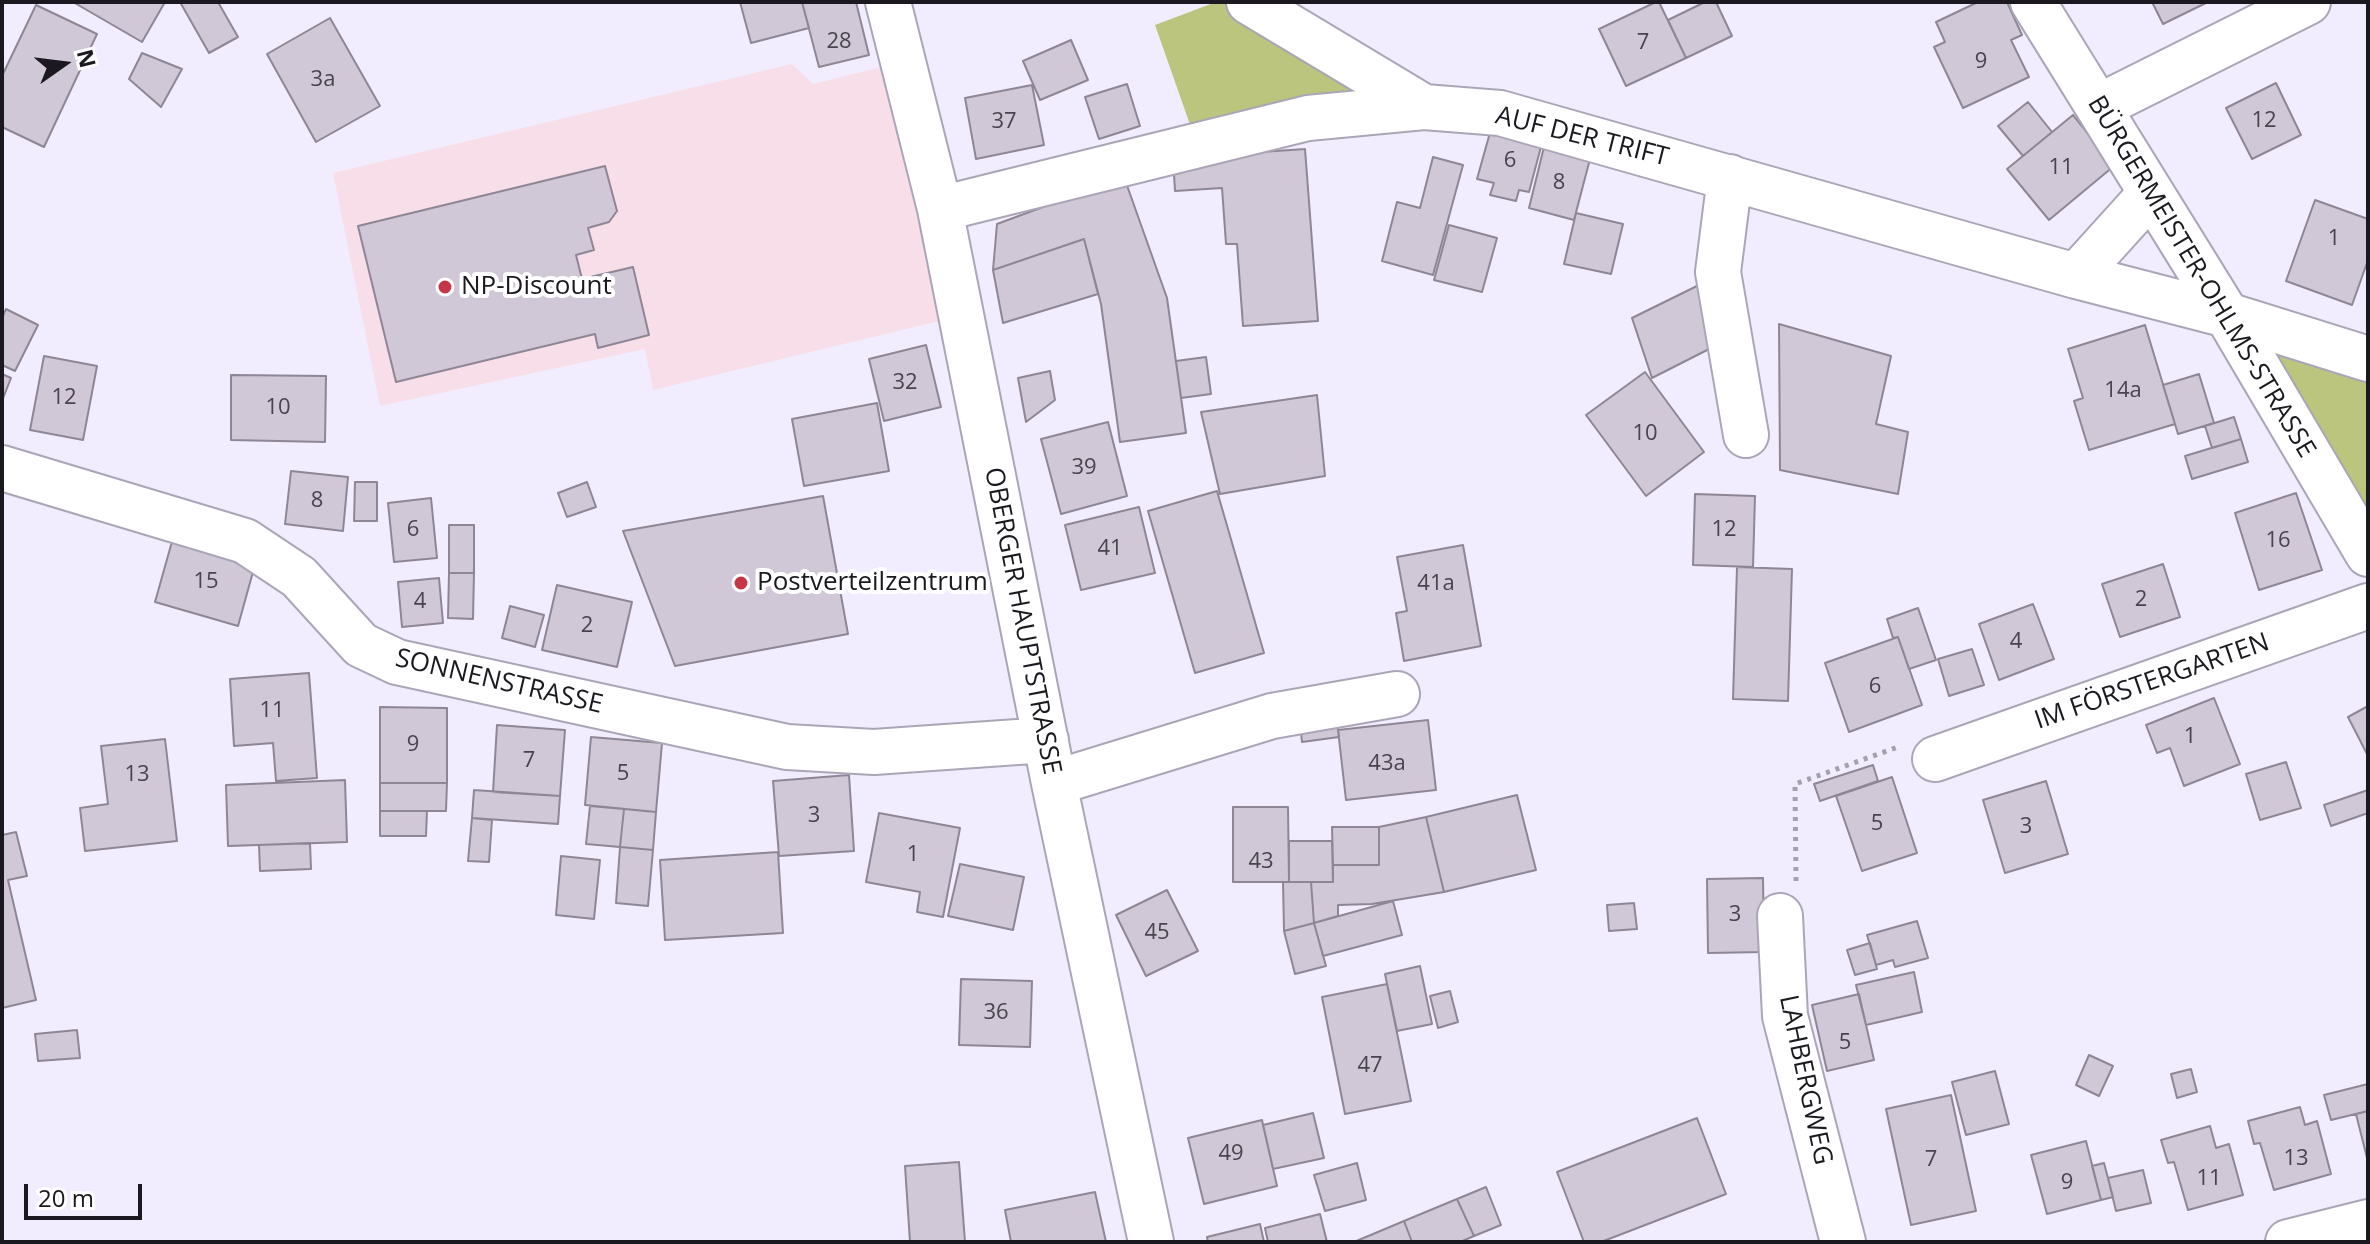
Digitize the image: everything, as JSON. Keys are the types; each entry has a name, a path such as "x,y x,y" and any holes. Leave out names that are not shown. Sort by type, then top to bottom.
{"street":[{"name":"OBERGER HAUPTSTRASSE","path":"888,2 940,209 1054,783 1151,1242"},
{"path":"1249,2 1424,107"},
{"name":"BÜRGERMEISTER-OHLMS-STRASSE","path":"2033,2 2227,315 2368,554"},
{"path":"2098,107 2308,2"},
{"name":"AUF DER TRIFT","path":"940,209 1308,118 1424,107 1500,113 2076,276 2227,315 2368,359"},
{"path":"1730,177 1718,272 1746,435"},
{"path":"2076,276 2151,193"},
{"name":"SONNENSTRASSE","path":"2,468 245,541 299,577 361,645 397,662 787,747 874,752 1046,740"},
{"name":"IM FÖRSTERGARTEN","path":"1935,759 2368,606"},
{"path":"1054,783 1272,716 1397,694"},
{"name":"LAHBERGWEG","path":"1780,916 1785,1016 1843,1242"},
{"path":"2288,1242 2368,1222"}],"path":[{"path":"1780,916 1797,890 1795,784 1905,744 1935,759"}],"shaded area":[{"path":"792,64 813,84 889,65 952,318 653,390 645,349 380,406 333,173"}],"green space":[{"path":"1216,2 1226,2 1366,85 1193,133 1155,25"},
{"path":"2275,351 2368,378 2368,510"}],"building":[{"path":"73,2 165,2 142,42"},
{"path":"180,2 218,2 238,37 209,53"},
{"path":"740,2 802,2 809,28 751,43"},
{"path":"802,2 856,2 869,55 819,67"},
{"path":"1659,2 1686,58 1626,86 1599,29"},
{"path":"1705,2 1716,2 1732,36 1686,58 1668,20"},
{"path":"1978,2 2007,2 2022,35 2011,40 2029,77 1963,108 1934,47 1945,42 1936,22"},
{"path":"2152,2 2208,2 2163,24"},
{"path":"36,5 97,34 44,147 2,127 2,76"},
{"path":"330,18 380,106 316,142 267,54"},
{"path":"1071,40 1088,80 1040,100 1023,61"},
{"path":"142,53 182,69 161,107 129,79"},
{"path":"2276,83 2301,135 2252,159 2226,108"},
{"path":"1127,84 1140,126 1099,139 1085,97"},
{"path":"1032,85 1044,145 976,159 965,98"},
{"path":"2028,102 2052,132 2023,156 1998,126"},
{"path":"2073,115 2114,166 2049,220 2007,169"},
{"path":"1491,129 1542,143 1529,192 1519,190 1516,201 1490,195 1494,183 1477,179"},
{"path":"1544,147 1590,159 1574,220 1529,208"},
{"path":"1305,149 1318,321 1243,326 1237,244 1226,244 1222,188 1175,191 1173,158"},
{"path":"1433,157 1463,165 1433,275 1382,261 1397,202 1420,208"},
{"path":"605,166 617,211 609,222 588,228 594,250 576,255 582,279 633,267 649,335 598,348 595,334 396,382 358,226"},
{"path":"1124,177 1167,298 1186,433 1120,442 1101,304 1084,239 993,270 997,224"},
{"path":"2315,200 2368,219 2368,260 2352,305 2286,281"},
{"path":"1576,213 1623,224 1611,274 1564,264"},
{"path":"1449,225 1497,238 1482,292 1434,280"},
{"path":"1084,239 1098,294 1003,323 993,270"},
{"path":"1703,283 1715,346 1652,378 1632,318"},
{"path":"6,309 38,325 15,371 2,365 2,318"},
{"path":"1779,324 1891,356 1876,424 1908,432 1898,494 1780,470"},
{"path":"2145,325 2175,424 2089,450 2074,401 2083,398 2068,349"},
{"path":"926,345 941,407 884,421 869,359"},
{"path":"44,356 97,366 83,440 30,430"},
{"path":"1206,357 1211,394 1181,398 1176,361"},
{"path":"1050,371 1055,400 1026,422 1018,378"},
{"path":"1645,372 1704,452 1646,496 1586,415"},
{"path":"2,374 11,378 2,401"},
{"path":"2199,374 2214,423 2178,434 2163,385"},
{"path":"231,375 326,376 325,442 231,440"},
{"path":"1317,395 1325,476 1220,494 1201,412"},
{"path":"877,403 889,471 804,486 792,419"},
{"path":"2234,417 2241,439 2212,448 2205,426"},
{"path":"1108,422 1127,496 1061,514 1041,439"},
{"path":"2241,439 2248,462 2192,479 2185,456"},
{"path":"291,471 348,477 343,531 285,524"},
{"path":"355,482 377,482 377,521 354,521"},
{"path":"587,482 596,507 567,517 558,493"},
{"path":"1217,491 1264,653 1195,673 1148,511"},
{"path":"2296,493 2322,570 2259,590 2235,513"},
{"path":"1695,494 1755,496 1753,567 1693,565"},
{"name":"Postverteilzentrum","path":"823,496 848,634 675,666 623,531"},
{"path":"431,498 437,558 394,562 388,503"},
{"path":"1139,507 1155,573 1081,590 1065,525"},
{"path":"449,525 474,525 474,573 449,573"},
{"path":"173,538 256,561 238,626 155,602"},
{"path":"1463,545 1481,646 1404,661 1396,613 1407,611 1397,557"},
{"path":"2163,564 2180,617 2120,637 2102,584"},
{"path":"1737,567 1792,569 1788,701 1733,699"},
{"path":"449,573 474,573 473,619 448,618"},
{"path":"439,578 443,623 402,627 398,582"},
{"path":"557,585 632,602 617,667 542,650"},
{"path":"2033,604 2054,659 1999,680 1979,624"},
{"path":"510,606 544,615 535,647 502,638"},
{"path":"1918,608 1936,660 1909,669 1898,637 1893,638 1887,619"},
{"path":"1898,637 1922,705 1849,732 1825,663"},
{"path":"1972,649 1984,685 1949,696 1938,659"},
{"path":"309,673 317,778 276,781 273,743 234,746 230,679"},
{"path":"2214,698 2240,764 2184,786 2170,748 2157,753 2146,725"},
{"path":"2368,706 2368,756 2348,717"},
{"path":"380,707 447,708 447,783 380,783"},
{"path":"1337,720 1339,737 1302,742 1300,724"},
{"path":"1428,720 1436,790 1346,800 1338,730"},
{"path":"497,725 565,730 560,796 493,792"},
{"path":"591,737 662,743 656,812 585,805"},
{"path":"165,739 177,841 85,851 80,808 108,804 101,746"},
{"path":"2286,762 2301,808 2260,820 2246,774"},
{"path":"1873,765 1878,781 1820,801 1814,784"},
{"path":"849,775 854,851 779,856 773,781"},
{"path":"1892,777 1917,853 1862,871 1836,796"},
{"path":"345,780 347,842 228,846 226,785"},
{"path":"2046,781 2068,854 2005,873 1983,800"},
{"path":"380,783 447,783 446,811 380,811"},
{"path":"474,790 560,796 558,824 472,818"},
{"path":"2368,790 2368,813 2331,826 2324,805"},
{"path":"1517,795 1536,870 1444,892 1426,817"},
{"path":"590,806 624,809 620,847 586,844"},
{"path":"1233,807 1288,807 1289,882 1233,882"},
{"path":"624,809 656,812 653,850 620,847"},
{"path":"380,811 427,811 426,836 380,836"},
{"path":"879,813 960,828 943,917 917,912 920,892 866,882"},
{"path":"1426,817 1444,892 1372,904 1338,905 1338,916 1314,923 1311,882 1333,882 1333,865 1379,865 1379,827"},
{"path":"472,818 492,820 489,862 468,861"},
{"path":"1332,827 1379,827 1379,865 1333,865"},
{"path":"16,832 27,876 8,880 36,1000 2,1008 2,835"},
{"path":"1289,841 1332,841 1333,882 1289,882"},
{"path":"310,843 311,869 260,871 259,845"},
{"path":"620,847 653,850 648,906 616,903"},
{"path":"778,852 783,933 665,940 660,860"},
{"path":"561,856 600,860 594,919 556,915"},
{"path":"960,864 1024,877 1013,930 948,916"},
{"path":"1763,878 1764,952 1708,953 1707,879"},
{"path":"1283,882 1311,882 1314,923 1284,931"},
{"path":"1167,890 1198,951 1146,976 1116,915"},
{"path":"1393,901 1402,935 1323,956 1314,923"},
{"path":"1634,903 1637,929 1609,931 1607,905"},
{"path":"1917,921 1928,958 1895,967 1893,960 1876,965 1867,935"},
{"path":"1314,923 1326,966 1295,974 1284,931"},
{"path":"1870,943 1877,969 1855,975 1847,950"},
{"path":"1420,966 1432,1024 1397,1031 1385,974"},
{"path":"1914,972 1922,1012 1866,1025 1856,985"},
{"path":"961,979 1032,981 1030,1047 959,1045"},
{"path":"1387,984 1411,1101 1345,1114 1322,997"},
{"path":"1450,991 1458,1022 1438,1028 1430,996"},
{"path":"1859,994 1874,1060 1827,1071 1812,1005"},
{"path":"77,1030 80,1058 38,1061 35,1034"},
{"path":"2089,1055 2113,1066 2099,1096 2076,1085"},
{"path":"2191,1069 2197,1092 2177,1098 2171,1074"},
{"path":"1995,1071 2009,1124 1966,1135 1952,1082"},
{"path":"2368,1084 2368,1111 2331,1120 2324,1095"},
{"path":"1951,1095 1976,1211 1911,1225 1886,1109"},
{"path":"2300,1107 2305,1125 2317,1121 2331,1174 2274,1190 2260,1143 2254,1144 2248,1121"},
{"path":"2368,1111 2368,1162 2356,1114"},
{"path":"1313,1113 1324,1158 1273,1169 1263,1125"},
{"path":"1697,1118 1726,1194 1601,1242 1584,1242 1557,1172"},
{"path":"1262,1120 1277,1186 1204,1204 1188,1138"},
{"path":"2210,1126 2216,1148 2229,1144 2243,1195 2188,1210 2174,1162 2168,1163 2161,1140"},
{"path":"2086,1141 2101,1200 2047,1214 2031,1155"},
{"path":"959,1162 965,1242 910,1242 905,1166"},
{"path":"1357,1163 1366,1200 1325,1211 1314,1175"},
{"path":"2104,1163 2113,1197 2101,1200 2092,1166"},
{"path":"2143,1170 2151,1203 2116,1211 2108,1178"},
{"path":"1486,1187 1501,1225 1474,1236 1457,1199"},
{"path":"1095,1192 1106,1242 1011,1242 1005,1210"},
{"path":"1457,1199 1474,1236 1460,1242 1412,1242 1404,1221"},
{"path":"1320,1214 1327,1242 1268,1242 1265,1228"},
{"path":"1404,1221 1412,1242 1354,1242"},
{"path":"1260,1224 1264,1242 1208,1242 1207,1237"}],"place":[{"name":"NP-Discount","path":"445,287"},
{"name":"Postverteilzentrum","path":"741,583"}]}
